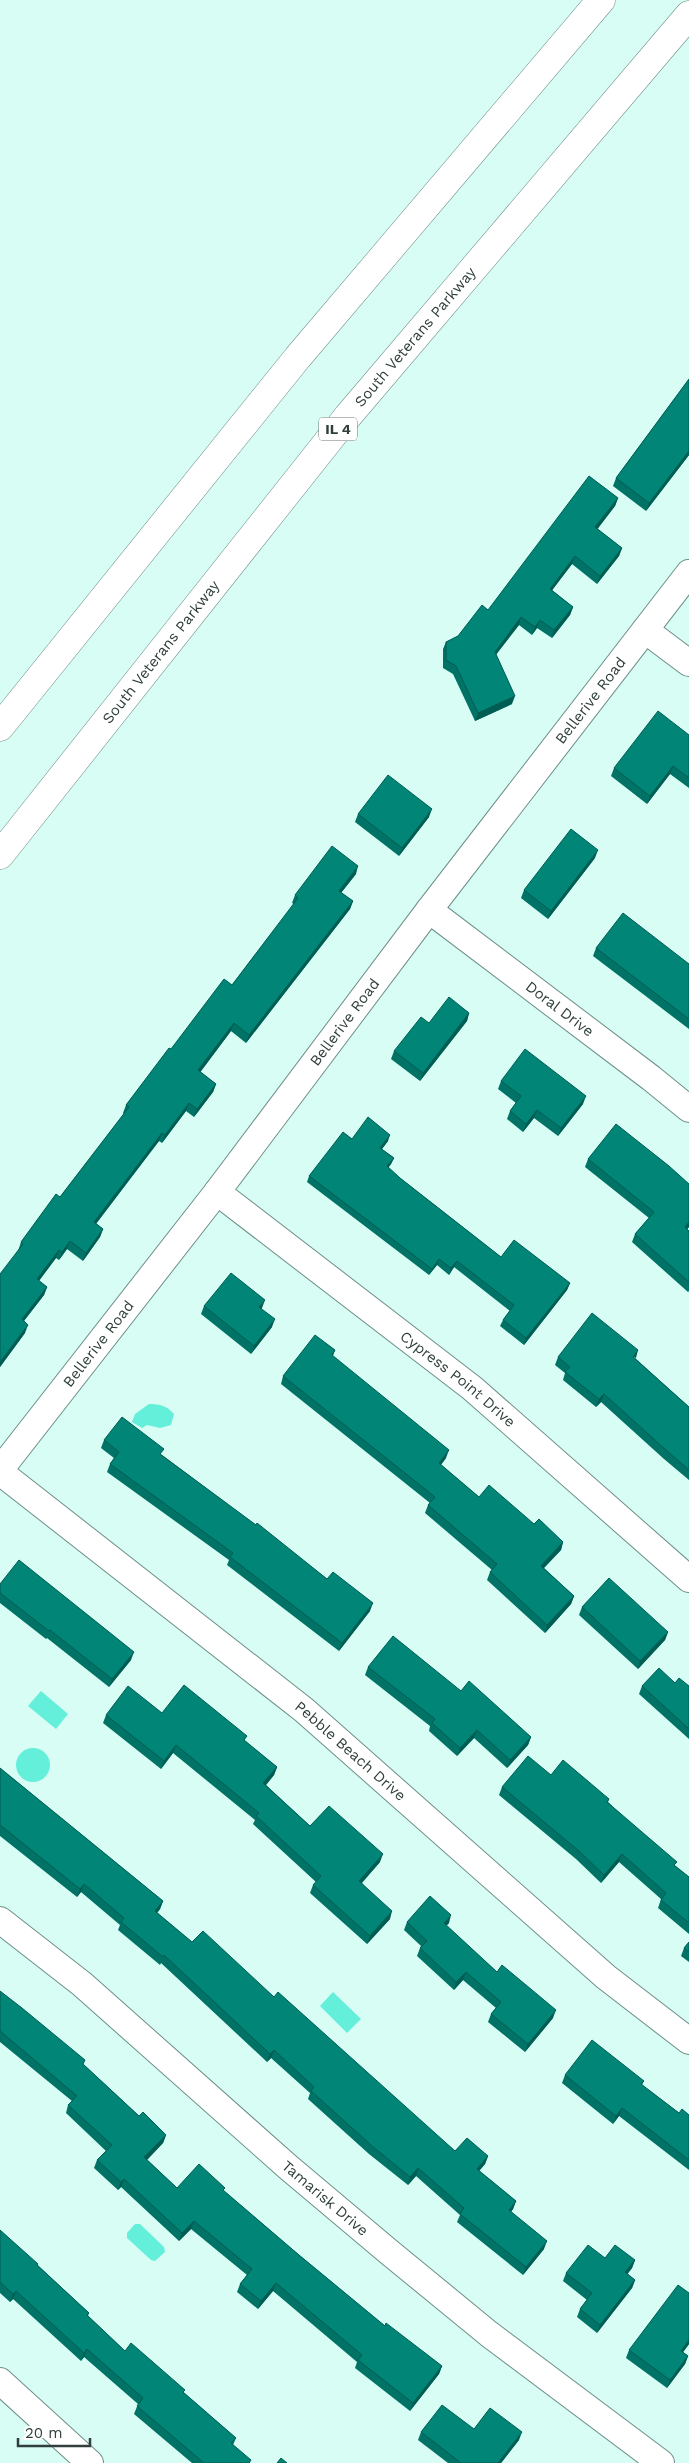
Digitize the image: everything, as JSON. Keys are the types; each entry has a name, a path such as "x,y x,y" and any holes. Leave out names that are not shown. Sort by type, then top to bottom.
{"highway":[{"path":"0,727 298,357 600,0"},
{"name":"South Veterans Parkway","path":"0,855 348,416 689,15"}],"street":[{"name":"Bellerive Road","path":"0,1471 216,1192 429,910 689,574"},
{"path":"645,630 689,663"},
{"name":"Doral Drive","path":"429,910 651,1078 689,1109"},
{"name":"Cypress Point Drive","path":"216,1192 472,1388 689,1579"},
{"name":"Pebble Beach Drive","path":"0,1471 304,1710 606,1977 689,2041"},
{"name":"Tamarisk Drive","path":"0,1920 82,1984 288,2167 389,2252 489,2334 661,2463"},
{"path":"0,2381 90,2463"}],"shaded area":[{"path":"149,1404 157,1404 169,1409 174,1414 171,1425 160,1428 147,1425 142,1428 132,1422 135,1414"},
{"path":"41,1691 68,1714 56,1729 28,1706"},
{"path":"33,1748 45,1753 50,1765 45,1777 33,1782 21,1777 16,1765 21,1753"},
{"path":"333,1992 361,2019 347,2033 320,2006"},
{"path":"135,2224 140,2224 164,2247 165,2252 155,2261 151,2260 127,2238 127,2233"}],"building":[{"path":"689,379 689,451 649,503 616,478"},
{"path":"589,476 618,498 595,527 622,548 600,576 575,556 550,589 573,607 554,630 540,620 535,627 521,617 495,652 515,696 478,713 456,666 446,660 446,642 458,636 482,605 488,610"},
{"path":"658,711 689,735 689,778 673,766 650,796 614,768"},
{"path":"388,775 432,809 402,848 358,814"},
{"path":"571,829 598,850 551,911 524,890"},
{"path":"332,846 358,866 339,891 353,901 249,1035 234,1023 198,1070 216,1084 197,1109 189,1103 165,1135 162,1133 94,1222 103,1229 86,1253 70,1241 62,1252 59,1250 37,1279 47,1287 22,1319 28,1325 0,1362 0,1274 23,1244 21,1242 56,1194 60,1197 129,1107 126,1105 224,979 232,985 298,898 295,895"},
{"path":"623,913 689,964 689,1019 596,948"},
{"path":"449,997 469,1013 423,1073 394,1051 421,1017 429,1023"},
{"path":"525,1049 586,1096 561,1128 537,1110 526,1124 510,1111 521,1096 501,1081"},
{"path":"368,1117 390,1135 380,1148 394,1158 387,1166 400,1178 501,1257 514,1240 570,1283 526,1338 503,1320 514,1305 457,1261 451,1268 439,1259 432,1269 309,1176 343,1132 352,1139"},
{"path":"616,1124 689,1184 689,1222 685,1227 689,1231 689,1282 635,1234 654,1212 588,1159"},
{"path":"231,1273 265,1300 259,1307 275,1319 254,1346 204,1306"},
{"path":"592,1313 638,1350 633,1357 689,1407 689,1470 604,1394 599,1399 565,1372 570,1367 558,1357"},
{"path":"315,1335 335,1350 332,1355 449,1450 439,1463 479,1497 489,1485 534,1524 539,1519 563,1542 541,1566 574,1596 547,1625 490,1572 497,1564 428,1505 435,1497 283,1376"},
{"path":"122,1417 164,1449 160,1454 256,1525 257,1523 327,1579 333,1572 373,1603 342,1643 230,1557 233,1553 110,1464 119,1452 104,1440"},
{"path":"19,1560 134,1652 112,1679 0,1593 0,1584"},
{"path":"609,1578 668,1632 640,1661 582,1607"},
{"path":"393,1636 461,1691 469,1681 531,1737 510,1760 477,1730 460,1748 432,1723 435,1719 368,1667"},
{"path":"659,1668 675,1683 679,1678 689,1686 689,1729 642,1686"},
{"path":"184,1685 247,1736 244,1740 277,1767 263,1783 310,1826 329,1806 383,1854 359,1881 392,1911 370,1936 313,1885 321,1876 256,1816 259,1813 176,1745 164,1761 106,1715 128,1686 162,1713"},
{"path":"528,1756 551,1775 563,1760 609,1799 607,1802 677,1862 674,1865 689,1877 689,1923 661,1900 666,1893 622,1854 604,1875 579,1851 502,1787"},
{"path":"0,1768 163,1901 155,1911 192,1942 203,1931 274,1997 278,1992 455,2151 467,2138 488,2156 477,2169 516,2201 509,2210 547,2241 526,2267 460,2214 464,2208 418,2168 410,2177 372,2146 311,2091 314,2087 274,2050 270,2054 164,1955 163,1957 121,1922 124,1918 84,1884 80,1889 0,1825"},
{"path":"430,1896 451,1915 444,1923 497,1972 502,1965 556,2010 528,2044 491,2014 501,2002 466,1972 456,1982 420,1948 427,1941 407,1922"},
{"path":"689,1942 689,1952 684,1948"},
{"path":"0,1991 85,2060 83,2064 139,2116 143,2112 166,2135 144,2157 177,2188 199,2164 225,2188 223,2190 299,2255 385,2326 386,2323 442,2366 413,2403 358,2360 362,2355 276,2283 261,2301 240,2284 252,2269 194,2221 182,2233 124,2179 121,2182 97,2160 112,2145 68,2105 77,2096 0,2031"},
{"path":"592,2040 644,2081 641,2084 679,2113 682,2109 689,2115 689,2160 622,2108 616,2116 565,2075"},
{"path":"0,2230 89,2313 87,2315 125,2351 131,2343 185,2390 183,2392 236,2438 231,2443 251,2460 249,2463 204,2463 137,2406 143,2398 87,2349 84,2353 16,2291 13,2294 0,2282"},
{"path":"588,2245 605,2258 615,2245 635,2260 625,2272 635,2280 600,2325 580,2309 592,2293 566,2273"},
{"path":"678,2285 689,2293 689,2340 681,2351 688,2356 670,2380 629,2350"},
{"path":"442,2405 474,2429 490,2408 522,2432 498,2463 461,2463 421,2432"},
{"path":"281,2458 287,2463 277,2463"}]}
